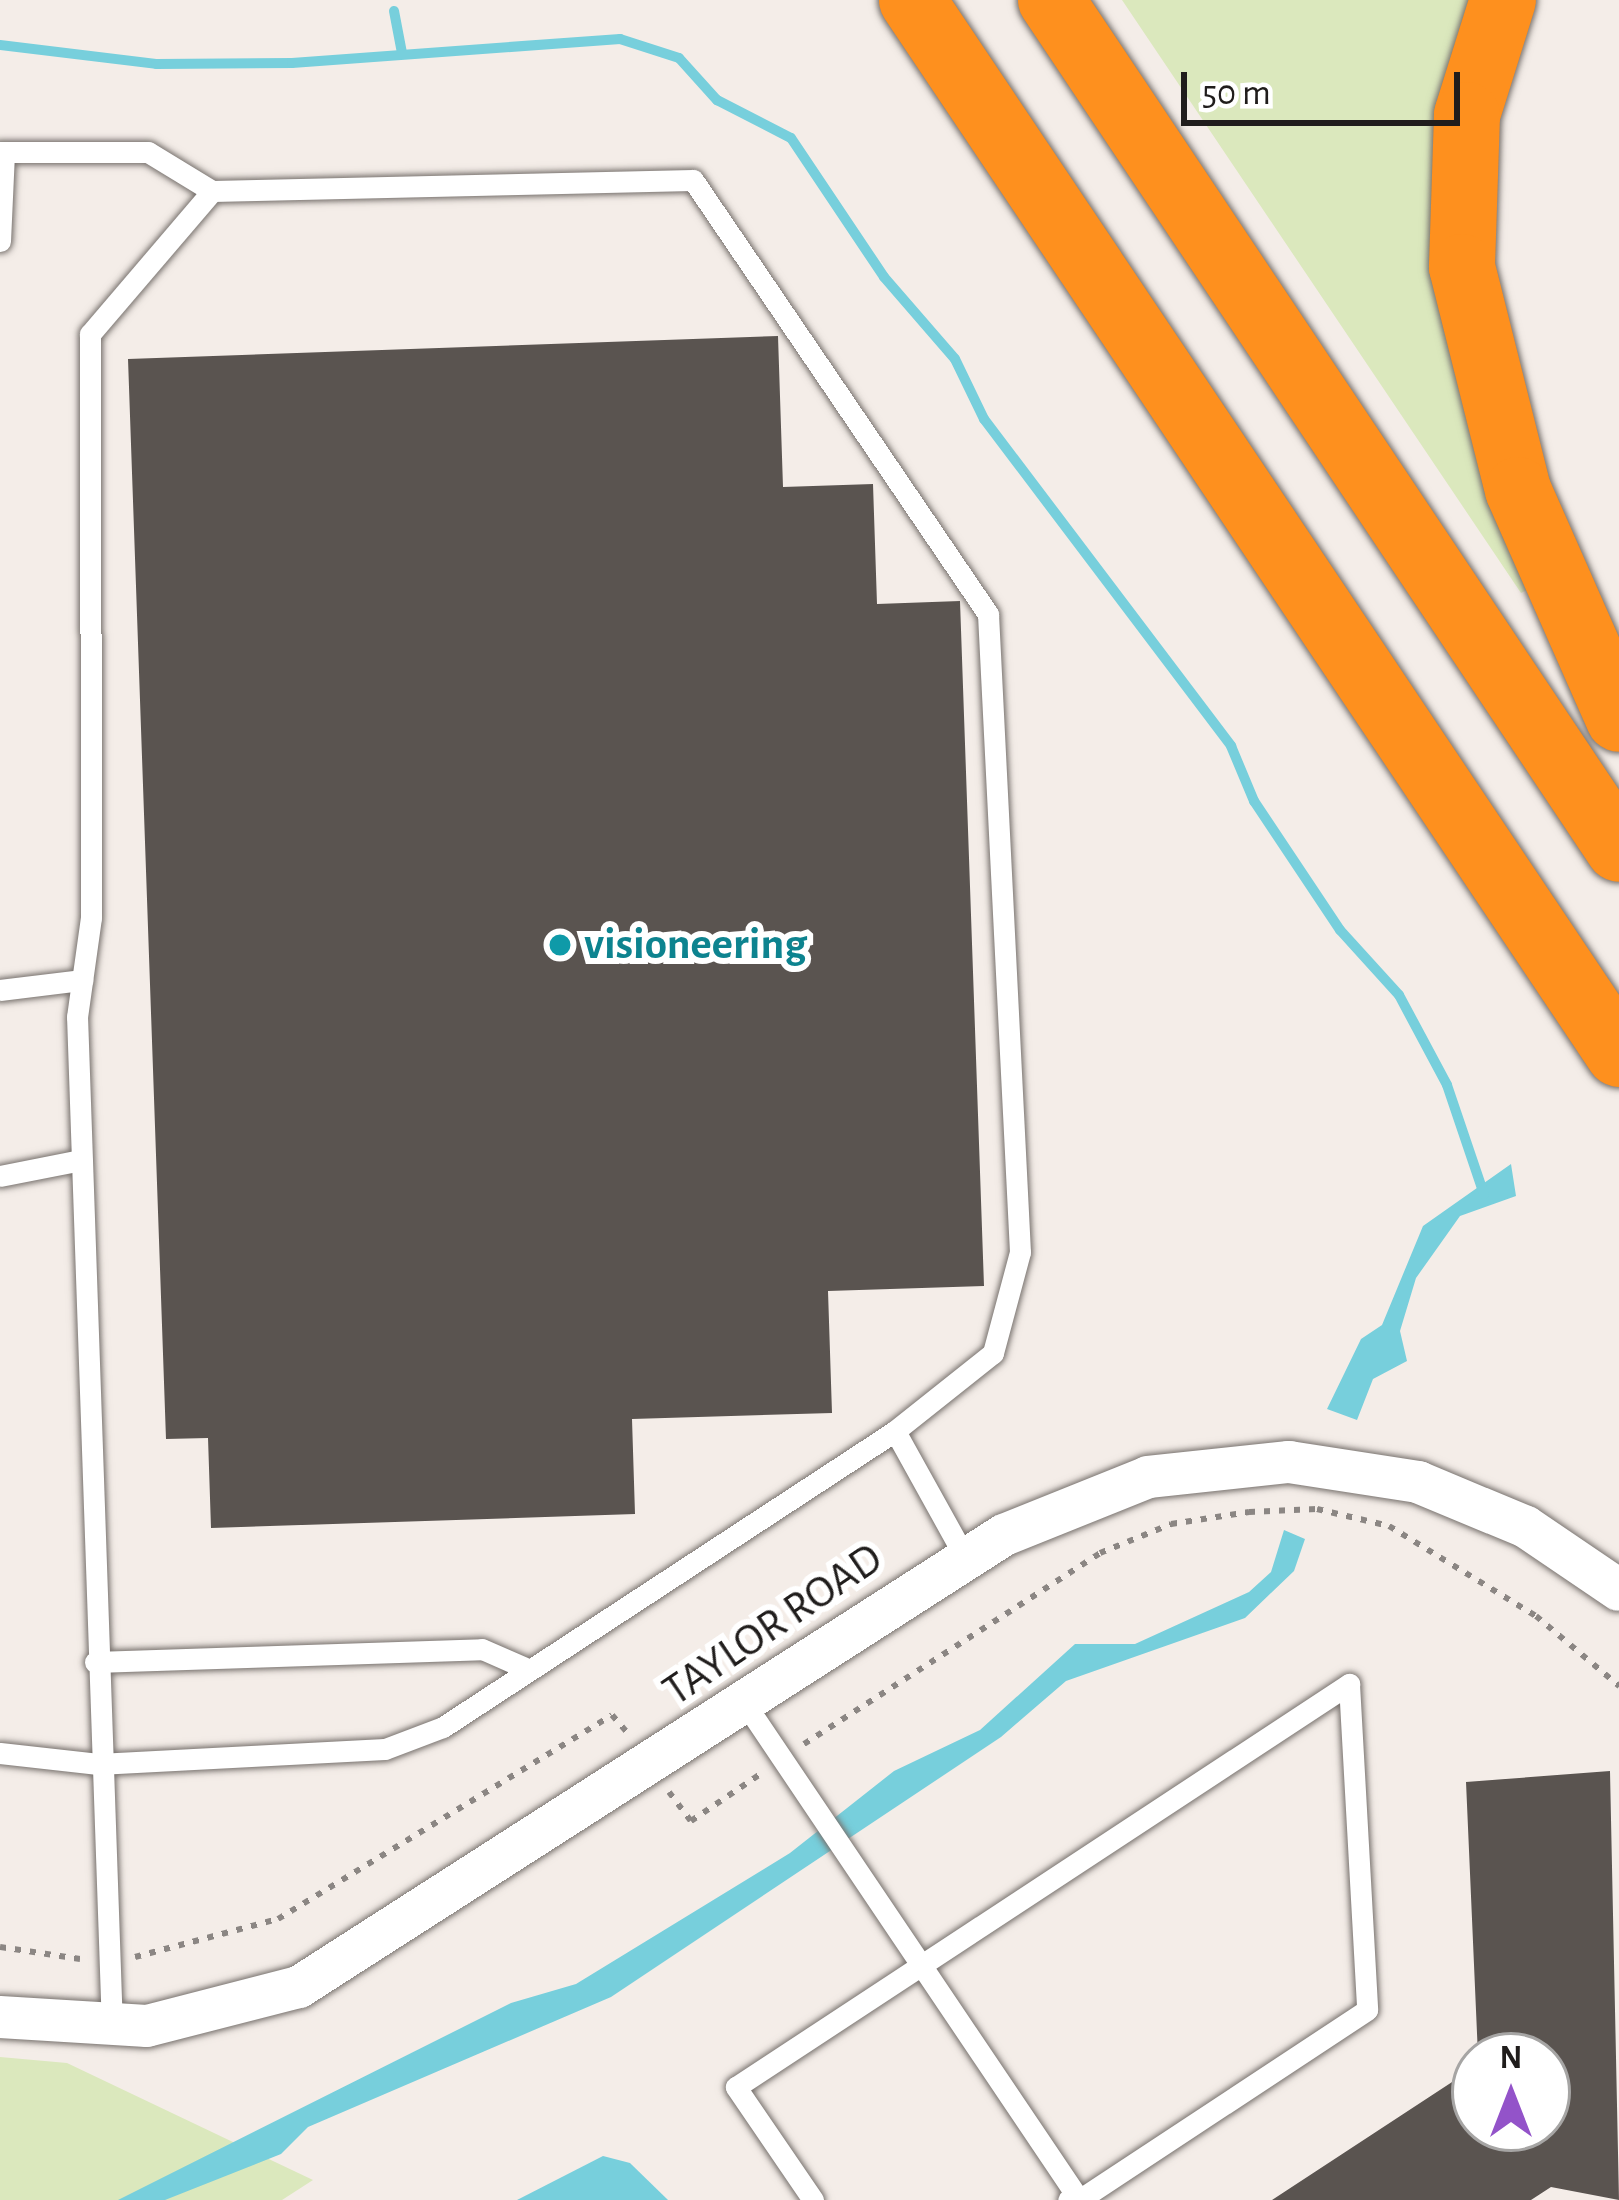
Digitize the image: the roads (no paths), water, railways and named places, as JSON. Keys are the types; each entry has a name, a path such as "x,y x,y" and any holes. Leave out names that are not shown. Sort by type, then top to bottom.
{"highway":[{"path":"912,0 1619,1054"},
{"path":"1051,0 1619,849"},
{"path":"1503,0 1468,115 1462,267 1518,490 1619,718"}],"street":[{"name":"TAYLOR ROAD","path":"0,2017 112,2027 240,2008 343,1966 966,1559 1114,1486 1289,1462 1396,1477 1484,1506 1619,1590"}],"lane":[{"path":"0,241 2,152 148,152 212,191 693,180 988,614 1020,1252 993,1353 895,1431 530,1670 385,1749 98,1764 0,1754"},
{"path":"112,2027 98,1764 81,1160 90,334 212,191"},
{"path":"0,990 82,980"},
{"path":"0,1176 81,1160"},
{"path":"895,1431 966,1559"},
{"path":"95,1661 482,1648 530,1670"},
{"path":"746,1705 922,1960 1074,2198 1366,2010 1349,1684 922,1960 736,2087 813,2200"}],"water":[{"path":"1511,1164 1516,1196 1460,1216 1416,1278 1400,1331 1407,1361 1373,1379 1357,1420 1327,1409 1361,1339 1382,1325 1423,1226"},
{"path":"1284,1530 1305,1539 1294,1571 1245,1618 1066,1681 1001,1737 611,1997 308,2127 281,2154 165,2200 118,2200 511,2003 576,1984 790,1853 894,1771 980,1730 1075,1644 1135,1644 1249,1592 1271,1572"},
{"path":"603,2156 630,2163 668,2200 517,2200"}],"waterway":[{"path":"394,11 402,53"},
{"path":"0,45 156,64 292,63 620,39 679,58 717,100 791,138 884,277 955,359 984,419 1231,746 1254,801 1340,930 1399,995 1447,1085 1484,1194"}],"place":[{"name":"visioneering","path":"560,945"}]}
